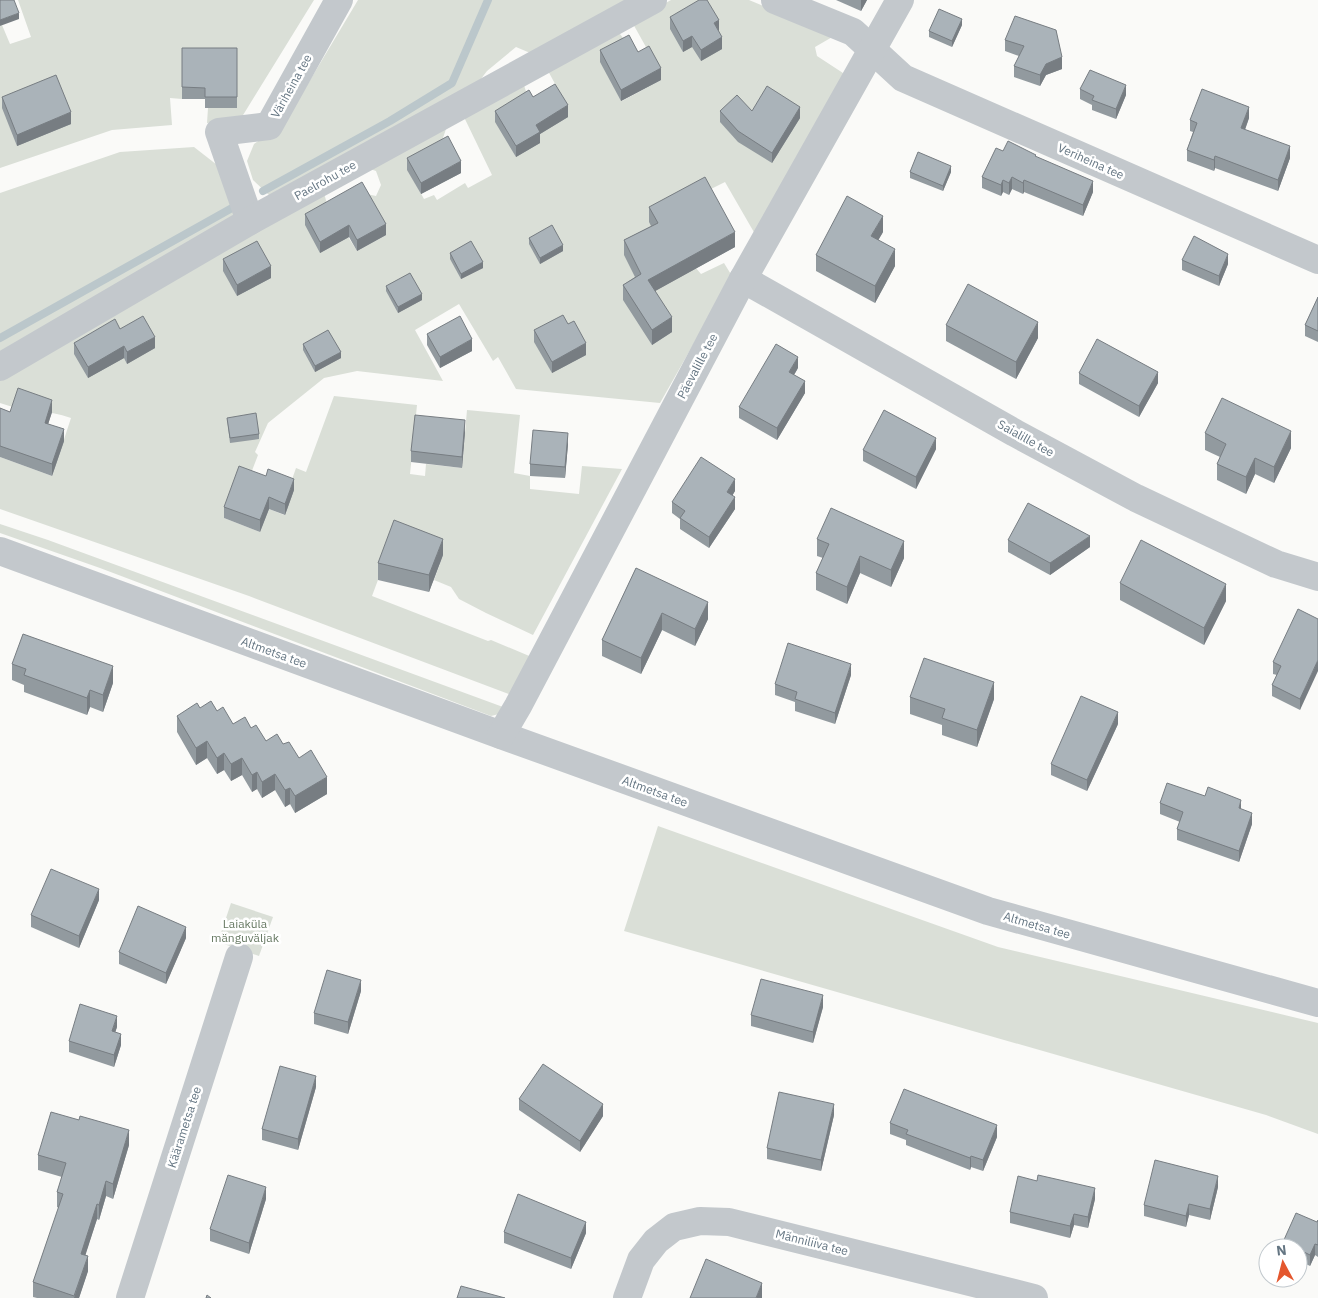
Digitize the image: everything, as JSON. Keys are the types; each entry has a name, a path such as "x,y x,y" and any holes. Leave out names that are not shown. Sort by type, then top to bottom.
{"street":[{"name":"Väriheina tee","path":"250,221 219,132 268,126 339,0"},
{"name":"Paelrohu tee","path":"0,367 250,221 653,0"},
{"path":"775,0 853,32 872,50"},
{"name":"Päevalille tee","path":"501,735 743,279 900,0"},
{"name":"Veriheina tee","path":"872,50 903,78 1318,260"},
{"name":"Saialille tee","path":"743,279 1136,498 1276,564 1318,577"},
{"name":"Altmetsa tee","path":"0,552 988,911 1318,1004"},
{"name":"Käärametsa tee","path":"130,1298 239,957"},
{"name":"Männiliiva tee","path":"627,1298 640,1260 656,1241 674,1227 700,1221 729,1222 1034,1298"}],"green space":[{"path":"18,0 314,0 240,120 207,123 208,108 237,108 182,59 182,99 170,98 172,125 112,130 0,168 0,26 2,25 10,44 31,37"},
{"path":"358,0 632,0 535,55 516,47 487,71 474,88 270,196 253,180 247,161 254,144 285,122"},
{"path":"671,0 749,0 834,36 815,47 817,56 843,73 853,73 755,234 725,182 705,192 696,268 701,274 724,263 732,276 660,403 516,389 498,357 493,361 459,304 415,330 443,381 357,371 324,378 268,423 255,452 258,455 248,481 224,518 260,532 269,509 284,515 289,488 296,468 306,472 334,396 417,405 410,474 425,476 426,464 462,468 467,410 520,415 514,473 530,476 530,489 579,494 582,466 622,469 533,635 459,599 451,587 434,580 443,555 394,537 372,596 534,658 514,696 249,596 0,509 0,457 52,476 71,418 0,403 0,378 324,193 327,204 357,251 386,235 362,193 376,196 381,185 376,171 367,168 448,123 438,153 408,170 424,199 434,195 437,200 465,183 468,188 492,175 463,115 523,82 536,136 560,93 547,69 617,30 629,46 622,101 661,80 651,56 632,22"},
{"path":"194,147 226,172 237,214 0,360 0,193 120,152"},
{"path":"0,524 503,707 499,714 491,716 100,568 0,533"},
{"path":"658,826 998,947 1318,1023 1318,1134 1266,1115 624,931"},
{"name":"Laiaküla mänguväljak","path":"231,903 273,917 259,956 218,942"}],"building":[{"path":"0,0 14,0 19,13 0,20"},
{"path":"699,0 707,0 719,20 714,23 722,37 701,50 692,36 683,41 670,17"},
{"path":"939,9 962,19 952,41 929,31"},
{"path":"1015,16 1056,30 1062,57 1046,64 1040,75 1014,66 1024,46 1005,40"},
{"path":"629,35 638,52 649,46 661,68 621,90 600,50"},
{"path":"182,48 237,48 237,97 205,97 205,88 182,87"},
{"path":"1090,70 1126,85 1116,109 1092,100 1094,96 1080,89"},
{"path":"56,75 71,112 17,135 2,97"},
{"path":"555,84 568,105 536,125 540,132 516,146 495,111 529,90 533,97"},
{"path":"767,86 800,107 772,153 738,131 720,111 737,95 752,111"},
{"path":"1202,89 1249,107 1241,128 1290,146 1278,180 1215,156 1214,160 1187,150 1197,123 1190,120"},
{"path":"448,136 461,161 421,183 407,158"},
{"path":"1008,141 1035,156 1093,181 1083,205 1024,180 1023,183 1012,177 1009,183 1003,180 1001,185 982,177 996,148 1003,151"},
{"path":"918,152 951,166 943,186 910,172"},
{"path":"705,177 735,232 648,280 672,317 652,330 623,285 641,274 624,240 658,223 649,207"},
{"path":"362,182 386,224 357,240 349,225 320,242 305,214"},
{"path":"847,196 883,216 871,236 895,249 875,286 816,255"},
{"path":"552,225 563,245 540,258 529,238"},
{"path":"1194,236 1228,254 1219,276 1182,260"},
{"path":"257,241 271,266 237,285 223,259"},
{"path":"471,241 483,262 461,274 450,253"},
{"path":"410,273 422,294 398,307 386,286"},
{"path":"968,284 1038,322 1016,362 946,325"},
{"path":"1318,297 1318,331 1305,325"},
{"path":"563,315 568,324 574,321 586,343 552,362 534,330"},
{"path":"143,316 155,337 127,352 124,346 88,367 74,343 115,319 120,329"},
{"path":"460,316 472,339 440,357 427,334"},
{"path":"328,330 341,352 315,366 303,344"},
{"path":"1097,339 1158,372 1139,406 1079,373"},
{"path":"776,344 798,357 789,372 805,381 777,428 739,407"},
{"path":"18,388 52,400 45,423 64,429 52,464 0,446 0,408 10,412"},
{"path":"1222,398 1291,431 1274,467 1255,458 1246,477 1217,464 1226,444 1205,433"},
{"path":"884,410 936,438 916,477 863,450"},
{"path":"256,413 259,434 230,438 227,418"},
{"path":"415,415 465,420 462,457 411,451"},
{"path":"533,430 568,433 565,467 530,464"},
{"path":"701,457 735,479 727,492 735,497 709,537 680,518 685,511 672,502"},
{"path":"239,466 266,476 268,469 294,479 285,504 269,497 260,520 224,507"},
{"path":"1028,503 1090,536 1050,563 1008,540"},
{"path":"831,508 904,541 891,570 860,556 847,587 816,573 829,544 817,539"},
{"path":"394,520 443,539 429,575 378,563"},
{"path":"1141,540 1226,584 1204,628 1120,583"},
{"path":"636,568 708,602 695,629 662,613 641,658 602,640"},
{"path":"1298,609 1318,619 1318,660 1300,699 1272,685 1281,666 1273,662"},
{"path":"23,634 113,666 103,695 90,690 87,698 24,675 26,669 12,664"},
{"path":"788,643 851,664 835,713 795,699 797,692 775,684"},
{"path":"924,658 994,682 977,730 942,718 945,709 910,697"},
{"path":"1081,696 1118,712 1087,780 1051,764"},
{"path":"211,701 217,711 223,707 233,724 245,717 251,728 256,725 266,741 277,734 283,744 289,742 299,758 311,750 327,777 295,796 290,788 285,790 275,774 262,782 257,772 252,775 242,758 231,764 224,753 217,758 207,741 196,748 177,716 197,703 200,708"},
{"path":"1167,783 1205,796 1208,787 1241,800 1239,808 1252,813 1239,851 1177,829 1183,812 1160,803"},
{"path":"51,869 99,889 79,936 31,915"},
{"path":"138,906 186,927 166,973 119,952"},
{"path":"327,970 361,980 348,1022 314,1013"},
{"path":"761,979 823,995 813,1032 751,1015"},
{"path":"80,1004 117,1016 112,1031 121,1034 114,1055 69,1041"},
{"path":"543,1064 603,1104 580,1141 519,1099"},
{"path":"280,1066 316,1076 298,1139 262,1129"},
{"path":"904,1089 997,1125 983,1160 971,1156 970,1158 906,1134 908,1130 890,1123"},
{"path":"779,1092 834,1104 821,1160 767,1148"},
{"path":"51,1112 79,1120 80,1116 129,1130 113,1184 106,1181 99,1205 97,1204 81,1254 88,1256 74,1296 33,1282 63,1194 57,1192 66,1163 38,1155"},
{"path":"1155,1160 1218,1176 1210,1209 1189,1204 1186,1216 1144,1205"},
{"path":"228,1175 266,1187 249,1243 210,1229"},
{"path":"1038,1175 1095,1188 1088,1217 1074,1214 1070,1226 1010,1212 1018,1176 1037,1181"},
{"path":"518,1194 586,1222 571,1258 504,1232"},
{"path":"1296,1213 1317,1222 1318,1220 1318,1245 1315,1244 1310,1255 1308,1254 1308,1238 1285,1238"},
{"path":"706,1259 762,1283 756,1298 690,1298"},
{"path":"461,1286 505,1298 457,1298"}],"waterway":[{"path":"263,191 390,121 452,83 488,0"},
{"path":"0,338 232,208"}]}
